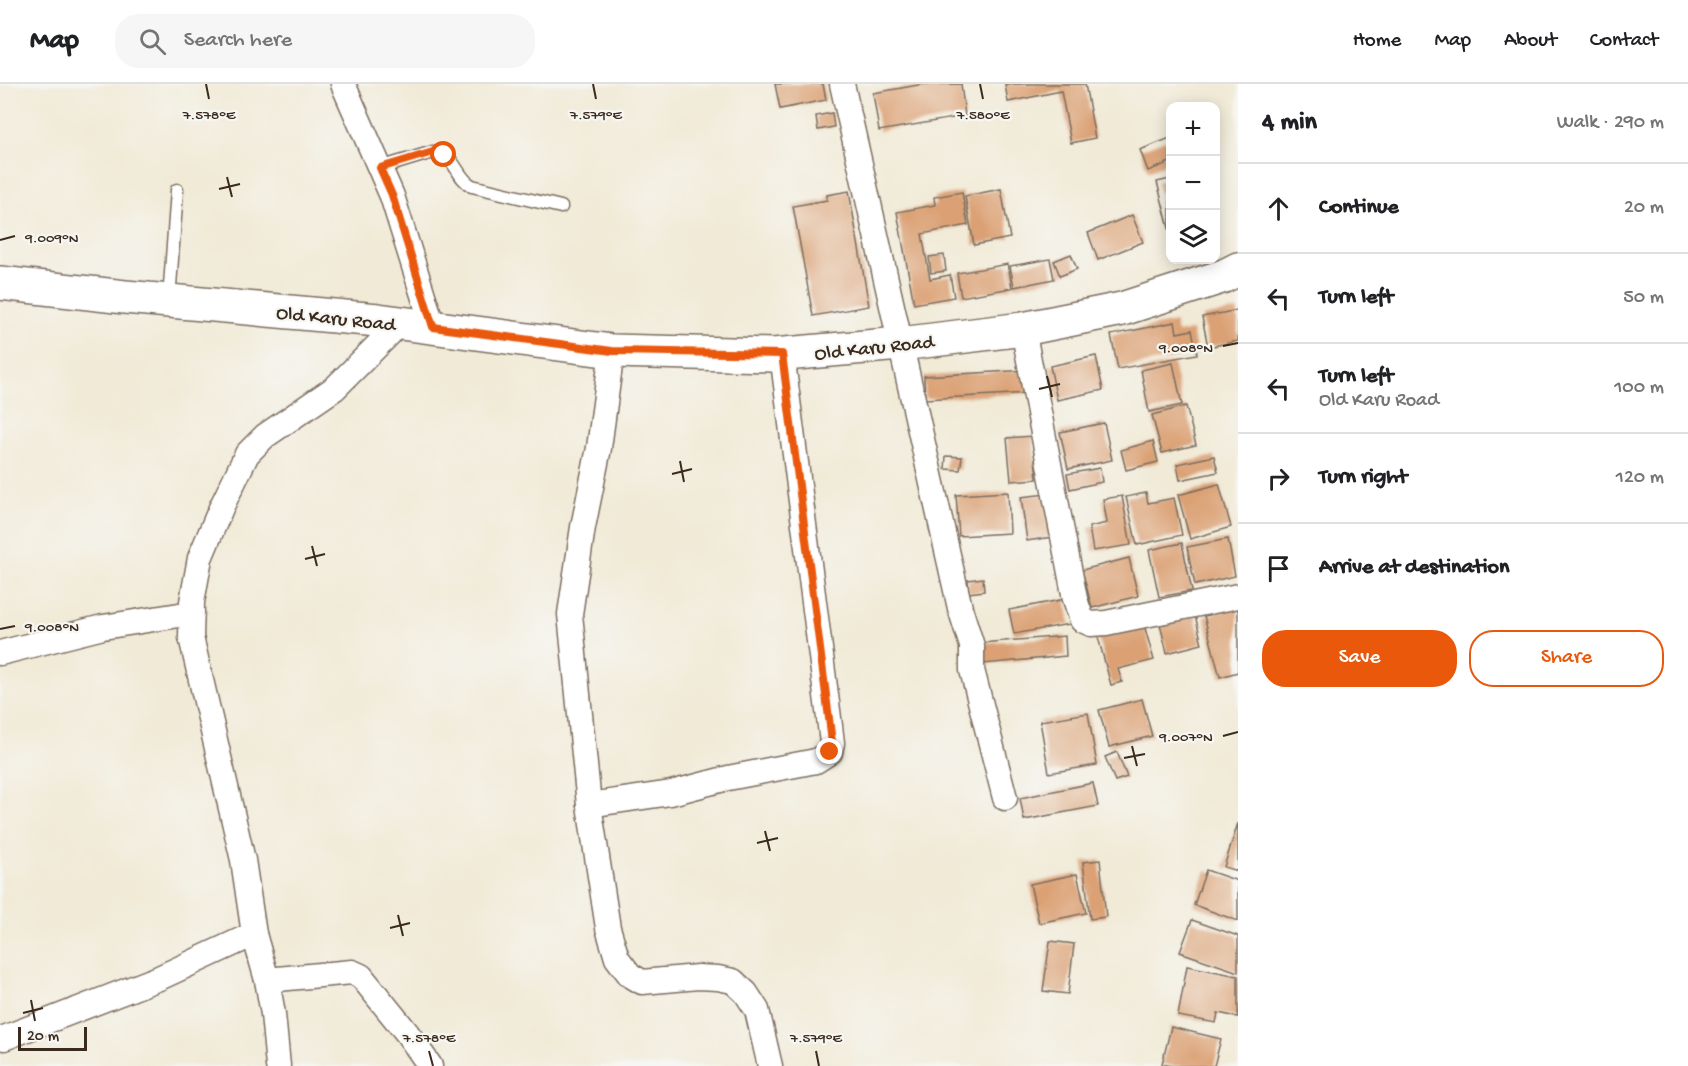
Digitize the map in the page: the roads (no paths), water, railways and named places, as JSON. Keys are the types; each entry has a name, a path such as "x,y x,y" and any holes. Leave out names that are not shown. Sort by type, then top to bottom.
{"main road":[{"name":"Old Karu Road","path":"0,283 400,323 612,351 782,354 900,344 1023,329 1122,309 1224,276 1238,269"}],"street":[{"path":"344,84 392,195 433,327"},
{"path":"842,84 960,608 972,646 972,670 1005,798"},
{"path":"279,1066 267,980 254,934 243,860 191,637 192,614 201,558 221,508 247,454 266,436 335,388 400,323"},
{"path":"1023,329 1075,598 1082,620 1091,624 1106,623 1238,596"},
{"path":"612,351 599,448 583,527 570,614 589,805 608,928 617,958 630,975 642,982 698,977 733,981 747,993 757,1010 770,1066"},
{"path":"589,805 671,793 728,778 816,761 830,752 832,743 830,726 782,354"},
{"path":"0,653 103,627 192,614"},
{"path":"4,1038 159,978 254,934"},
{"path":"267,980 352,972 361,976 407,1033 430,1066"}],"lane":[{"path":"380,168 433,152 439,153 450,159 465,182 472,186 561,207"},
{"path":"168,301 177,190"}]}
